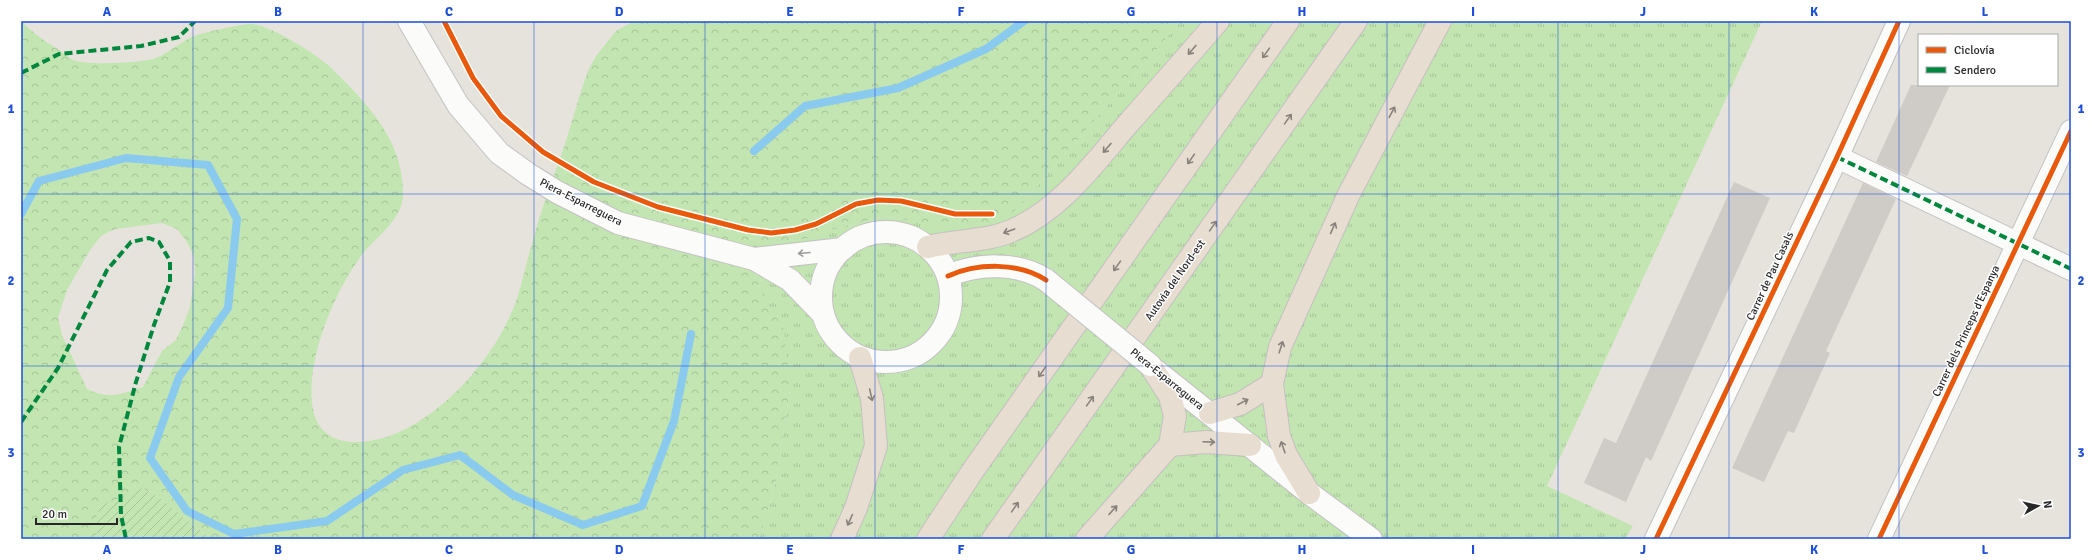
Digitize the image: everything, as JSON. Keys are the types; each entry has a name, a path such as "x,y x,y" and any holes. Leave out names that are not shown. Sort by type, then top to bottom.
{"highway":[{"path":"928,247 950,242 981,239 1010,232 1036,219 1083,177 1218,21"},
{"path":"928,539 972,472 1288,21"},
{"name":"Autovia del Nord-est","path":"993,539 1356,21"},
{"path":"1309,493 1286,455 1279,436 1272,384 1280,347 1349,194 1440,21"},
{"path":"842,539 856,508 876,446 872,398 860,358"},
{"path":"1087,539 1170,445 1175,416 1170,396 1150,365"},
{"path":"1210,413 1240,404 1272,384"},
{"path":"1170,445 1206,442 1250,445"}],"main road":[{"name":"Piera-Esparreguera","path":"409,21 458,105 499,153 528,174 557,192 618,223 754,259 790,280 822,313"},
{"name":"Carrer de Pau Casals","path":"1656,539 1837,157 1899,21"},
{"name":"Carrer dels Princeps d'Espanya","path":"1879,539 2071,131"},
{"path":"1837,157 2018,245 2071,269"},
{"name":"Piera-Esparreguera","path":"893,232 911,237 928,247 940,260 948,276 951,297 948,318 938,337 922,352 902,360 881,362 860,358 841,345 828,328 822,313 821,286 828,267 843,248 858,239 874,233 893,232"},
{"name":"Piera-Esparreguera","path":"754,259 843,248"},
{"name":"Piera-Esparreguera","path":"948,276 960,270 999,267 1024,269 1046,280 1309,493 1371,539"}],"green space":[{"path":"21,21 38,36 71,59 87,63 124,63 153,59 197,35 234,26 253,24 261,26 293,41 323,61 357,94 369,108 390,140 397,157 402,175 403,195 398,213 393,221 361,256 341,288 324,326 318,346 312,385 312,403 314,413 321,428 326,433 341,440 359,442 382,438 405,429 427,416 448,399 467,380 484,359 498,338 517,299 540,216 588,71 596,56 616,31 634,21 1181,21 1017,209 989,226 942,228 885,216 830,230 810,238 774,243 758,287 784,330 790,390 775,486 759,539 211,539 160,498 142,488 95,521 97,539 21,539","holes":["162,223 177,229 187,242 194,257 195,273 190,307 176,340 162,351 143,387 115,395 102,394 87,389 62,335 58,318 67,290 90,250 101,236 115,229"]},
{"path":"1181,21 1762,21 1547,486 1633,526 1625,539 759,539 775,486 790,390 758,287 774,243 810,238 830,230 885,216 912,221 1017,209"},
{"path":"142,488 160,498 211,539 97,539 95,521 100,506"}],"building":[{"path":"1911,85 1950,86 1907,176 1876,162"},
{"path":"1734,182 1770,198 1651,461 1646,457 1626,502 1584,483 1604,438 1616,443"},
{"path":"1863,183 1896,199 1826,351 1830,353 1794,433 1788,431 1764,482 1732,468"}],"waterway":[{"path":"754,151 805,106 898,88 986,49 1024,21"},
{"path":"21,214 39,181 126,158 208,165 237,219 228,308 179,377 150,458 187,511 234,534 327,521 403,470 460,455 513,495 583,525 642,506 674,421 691,334"}],"marked path":[{"path":"21,73 59,54 141,46 179,37 195,21"},
{"path":"1837,157 2071,269"},
{"path":"21,422 58,368 107,270 131,242 149,238 159,242 170,261 170,282 154,325 136,382 119,447 121,515 126,539"}],"cycle path":[{"path":"444,21 473,78 501,116 543,152 594,182 658,207 748,230 771,233 795,230 816,224 856,204 878,200 901,201 955,214 992,214"},
{"path":"1656,539 1837,157 1899,21"},
{"path":"1879,539 2071,131"},
{"path":"948,276 972,269 998,266 1023,270 1046,280"}]}
